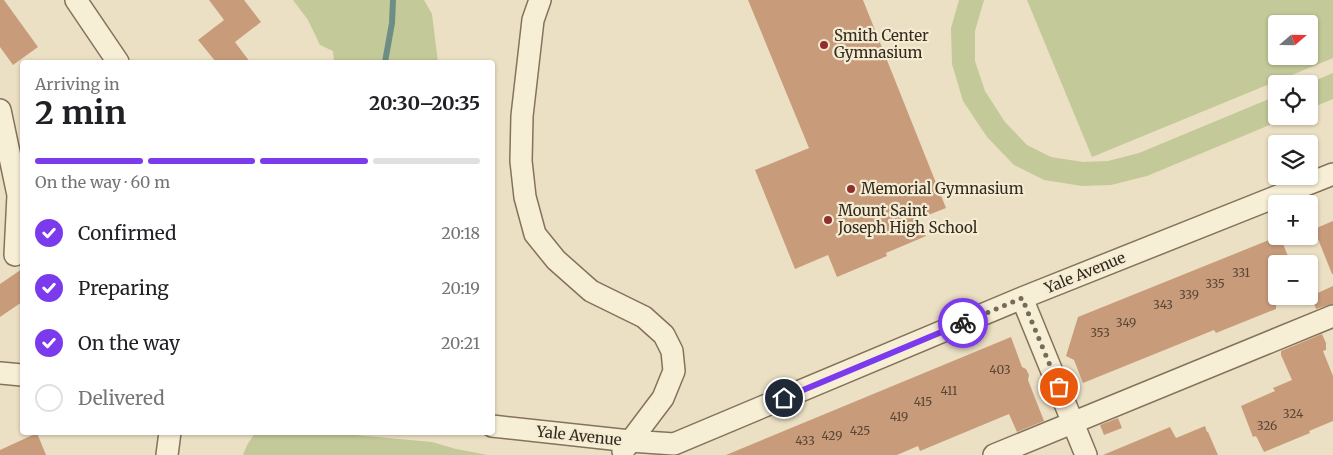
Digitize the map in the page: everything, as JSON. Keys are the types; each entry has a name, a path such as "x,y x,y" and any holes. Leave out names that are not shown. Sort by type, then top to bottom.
{"street":[{"path":"76,0 117,60"},
{"path":"540,0 533,20 522,116 521,161 525,197 535,234 556,260 591,290 644,317 664,335 672,350 674,371 663,398 625,448"},
{"path":"0,110 18,195 15,255"},
{"name":"Yale Avenue","path":"495,426 625,448 674,444 1022,298 1333,174"},
{"path":"1022,298 1086,455"},
{"path":"994,455 1333,316"},
{"path":"0,373 20,375"},
{"path":"167,455 170,435"}],"green space":[{"path":"293,0 424,0 432,14 438,60 334,60 333,51 320,45 308,20"},
{"path":"959,0 984,0 975,31 975,61 985,91 1005,122 1027,145 1051,157 1083,162 1108,161 1139,153 1268,99 1269,125 1147,176 1111,185 1082,186 1044,180 1014,165 987,137 963,101 952,64 951,28"},
{"path":"1027,0 1333,0 1333,58 1318,64 1318,15 1268,15 1268,65 1316,65 1292,75 1268,75 1268,85 1092,157"},
{"path":"1333,73 1333,99 1318,105 1318,79"},
{"path":"254,435 355,435 432,442 488,455 243,455"}],"building":[{"path":"0,0 4,0 38,47 13,65 0,47"},
{"path":"209,0 244,0 261,22 235,42 248,60 214,60 198,40 224,20"},
{"path":"748,0 863,0 946,208 918,219 926,236 886,253 887,256 837,277 828,255 795,269 755,170 809,148"},
{"path":"1333,221 1333,274 1318,239 1318,227"},
{"path":"1268,240 1268,245 1284,245 1287,255 1268,255 1268,305 1276,305 1276,309 1216,333 1214,330 1083,383 1074,360 1066,356 1078,317"},
{"path":"20,270 20,303 0,317 0,284"},
{"path":"1333,286 1333,304 1316,309 1314,305 1318,305 1318,293"},
{"path":"1322,334 1326,343 1326,350 1323,351 1333,376 1333,421 1309,431 1310,433 1264,452 1256,436 1253,437 1241,406 1275,391 1273,388 1292,380 1281,351"},
{"path":"1011,337 1022,367 1026,369 1029,375 1028,380 1044,421 1017,432 1009,414 920,451 918,446 897,455 726,455"},
{"path":"1118,418 1122,428 1104,435 1100,425"},
{"path":"1205,426 1218,455 1103,455 1170,427 1176,438"},
{"path":"33,435 38,435 46,455 0,455 0,450"}],"waterway":[{"path":"385,60 392,23 393,0"}],"way so far":[{"path":"963,323 1022,298 1059,387"}],"place":[{"name":"Smith Center Gymnasium","path":"824,45"},
{"name":"Memorial Gymnasium","path":"851,189"},
{"name":"Mount Saint Joseph High School","path":"828,220"}],"route":[{"path":"784,398 963,323"}]}
